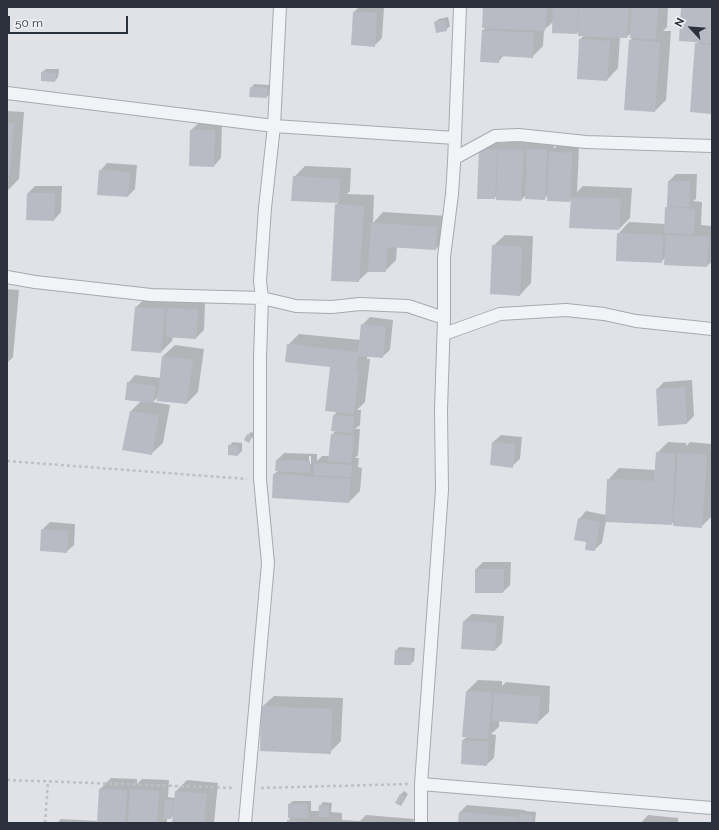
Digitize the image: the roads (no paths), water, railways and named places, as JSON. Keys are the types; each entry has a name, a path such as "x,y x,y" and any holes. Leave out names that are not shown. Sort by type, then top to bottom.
{"street":[{"path":"246,823 268,563 260,479 260,366 262,298 260,281 265,208 274,126 280,7"},
{"path":"421,823 421,784 442,490 441,410 444,334 444,257 455,158 460,7"},
{"path":"7,93 274,126 456,138"},
{"path":"455,158 495,136 519,135 586,142 712,146"},
{"path":"7,277 35,282 151,295 262,298 296,306 332,307 360,304 408,306 444,318"},
{"path":"444,334 500,314 566,310 604,314 636,322 712,328"},
{"path":"421,784 712,808"}]}
